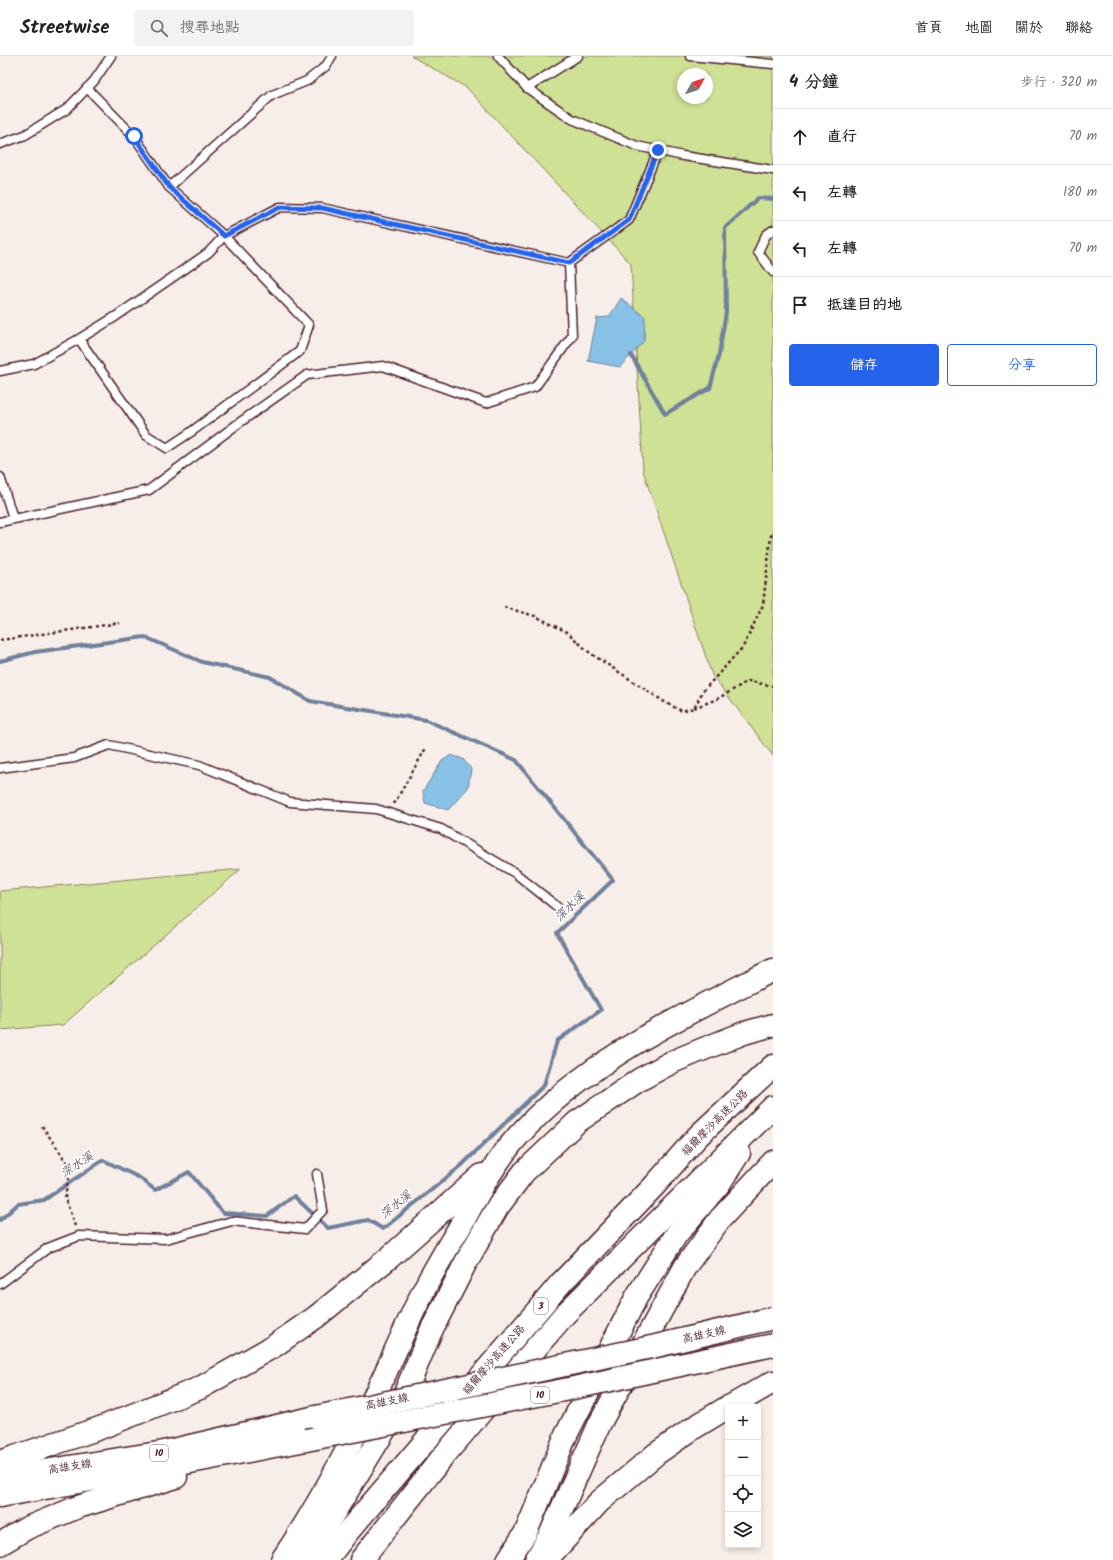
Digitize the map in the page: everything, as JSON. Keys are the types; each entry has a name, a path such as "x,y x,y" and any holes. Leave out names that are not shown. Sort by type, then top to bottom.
{"highway":[{"path":"282,1560 333,1477 429,1280 497,1162 517,1137 540,1113 596,1069 639,1041 700,1007 773,970"},
{"path":"305,1560 400,1405 431,1331 465,1264 497,1208 524,1172 577,1122 639,1080 672,1062 744,1034 773,1025"},
{"name":"福爾摩沙高速公路","path":"326,1560 350,1529 560,1284 655,1185 698,1136 773,1066"},
{"path":"508,1560 526,1532 566,1435 637,1296 676,1235 719,1184 767,1113"},
{"name":"3","path":"361,1560 441,1459 564,1315 767,1113"},
{"path":"0,1462 100,1428 200,1388 274,1346 316,1317 390,1257 497,1162"},
{"path":"536,1560 551,1533 600,1423 685,1267 720,1219 773,1162"},
{"name":"高雄支線","path":"0,1476 37,1472 164,1452 316,1417 656,1346 773,1318"},
{"name":"高雄支線","path":"0,1496 159,1468 569,1390 773,1345"},
{"path":"733,1404 773,1382"},
{"path":"546,1560 599,1502 656,1454 695,1427 725,1409"},
{"path":"0,1544 27,1528 78,1507 282,1444"}],"lane":[{"path":"0,144 26,135 67,109 94,81 111,56"},
{"path":"169,187 272,95 306,81 326,66 332,56"},
{"path":"498,56 527,88 572,119 637,146 683,156 773,170"},
{"path":"527,88 578,56"},
{"path":"690,56 773,64"},
{"path":"79,339 146,435 167,448 191,432 300,351 308,325 224,236 169,187 134,136 87,88"},
{"path":"0,371 34,364 79,339 115,317 208,253 224,236 280,207 322,208 569,263 629,220 658,150"},
{"path":"773,230 766,235 758,252 773,272"},
{"path":"0,522 149,490 239,423 307,375 383,366 486,403 535,387 572,336 569,263"},
{"path":"0,479 13,518"},
{"path":"0,768 74,758 109,745 198,765 290,802 376,809 388,812 441,829 515,873 560,909"},
{"path":"0,1284 48,1248 79,1236 166,1239 232,1221 305,1229 324,1210 317,1174"}],"path":[{"path":"694,708 703,691 743,647 763,604 771,536 773,533"},
{"path":"504,607 535,616 567,632 590,653 666,703 682,711 717,700 748,680 773,686"},
{"path":"0,640 120,623"},
{"path":"388,812 396,801 426,748"},
{"path":"42,1126 70,1167 65,1198 79,1236"}],"green space":[{"path":"411,56 773,56 773,756 712,675 643,471 631,264 467,88"},
{"path":"241,869 63,1025 0,1030 0,891"}],"water":[{"path":"621,298 645,317 644,341 620,367 588,361 597,318 609,317"},
{"path":"451,755 463,759 471,769 468,788 448,810 425,803 423,791 442,761"}],"waterway":[{"path":"631,355 665,414 710,388 719,354 726,312 725,228 758,198 773,199"},
{"name":"深水溪","path":"0,661 35,652 145,637 202,662 270,677 310,701 426,720 516,760 613,880 557,933 601,1010 557,1041 544,1085 461,1166 383,1229 368,1220 328,1228 294,1196 267,1216 223,1213 189,1172 155,1190 140,1178 103,1160 44,1200 18,1204 0,1220"}],"route":[{"path":"134,136 169,187 224,236 280,207 322,208 569,263 629,220 658,150"}]}
